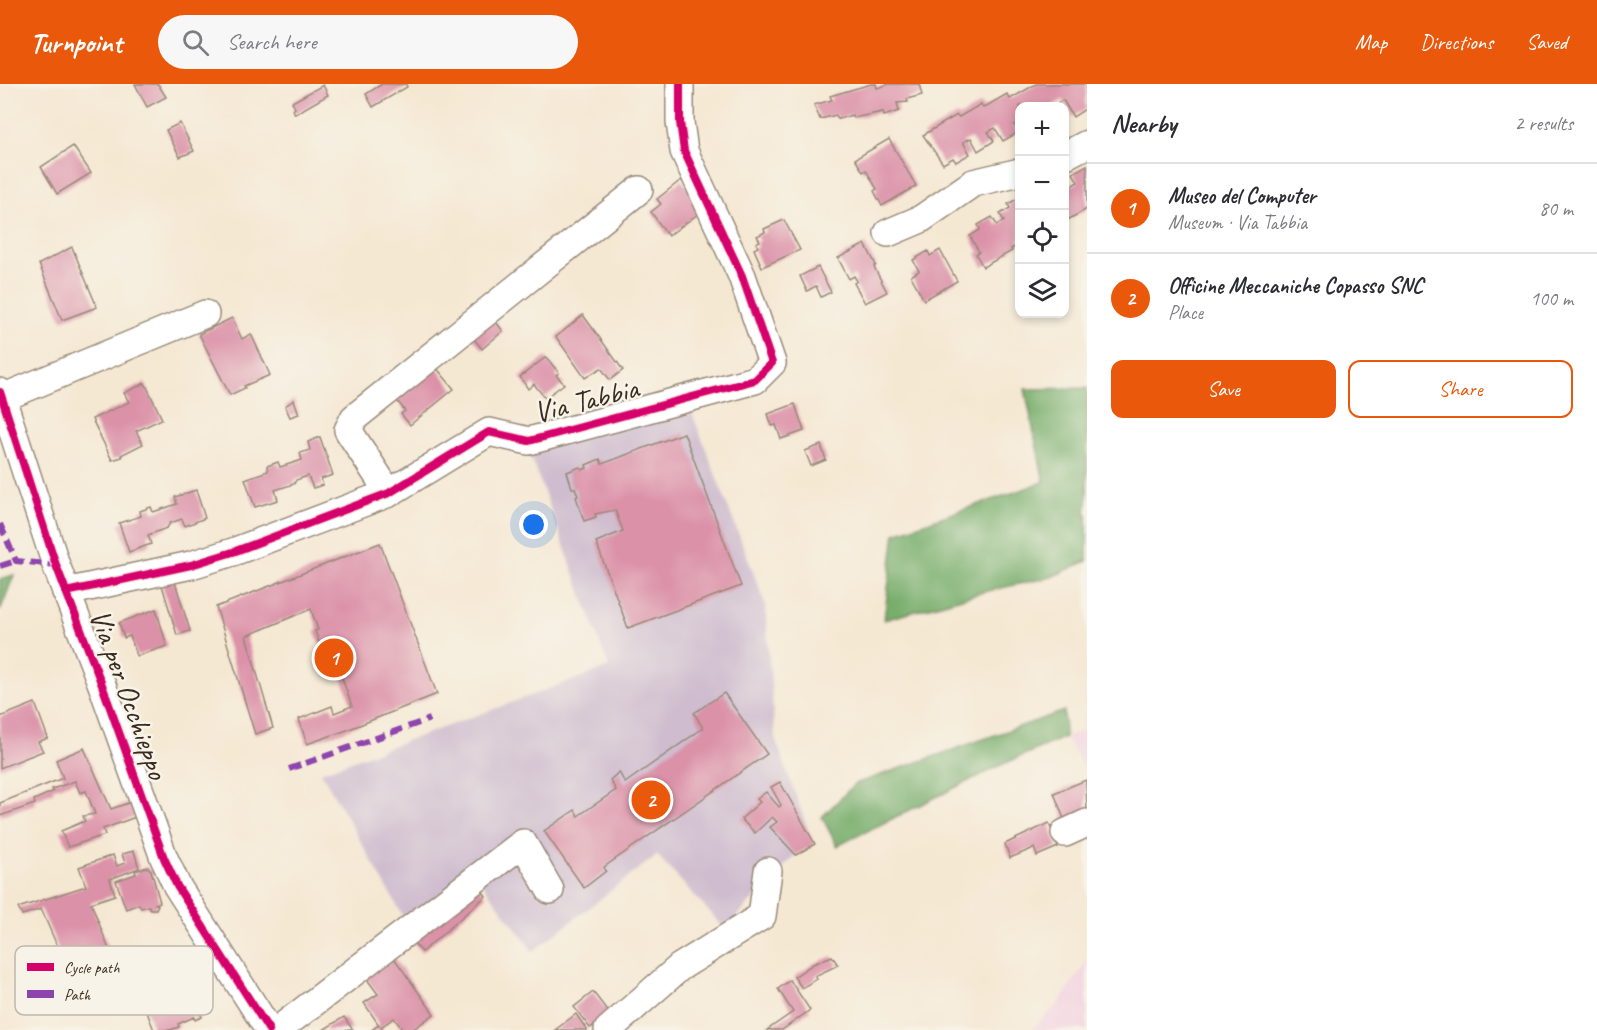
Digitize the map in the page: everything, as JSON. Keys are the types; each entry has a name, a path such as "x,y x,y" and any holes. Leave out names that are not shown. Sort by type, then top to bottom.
{"street":[{"name":"Via Tabbia","path":"66,592 191,565 233,552 389,493 489,432 529,441 755,380 772,363 742,276 684,151 680,122 680,84"},
{"path":"1069,154 1087,144"},
{"path":"888,233 921,219 974,183 1015,173"},
{"path":"389,493 348,430 354,418 639,190"},
{"path":"1,395 205,314"},
{"name":"Via per Occhieppo","path":"1,395 66,592 158,842 177,886 269,1030"},
{"path":"278,1030 523,843 550,890"},
{"path":"608,1030 680,967 762,916 768,871"}],"shaded area":[{"path":"692,413 765,603 775,738 811,838 725,929 657,855 533,951 475,874 404,918 321,772 609,667 528,449"},
{"path":"1087,729 1087,772 1065,737"},
{"path":"1087,961 1087,1030 1031,1030 1058,1004"}],"green space":[{"path":"1087,388 1087,503 1085,514 1087,514 1087,561 1051,577 983,592 884,620 895,533 1044,482 1025,389"},
{"path":"14,575 0,611 0,579"},
{"path":"1064,711 1065,737 1001,765 837,846 822,817 855,784"}],"building":[{"path":"135,84 158,84 166,97 147,107"},
{"path":"382,84 406,84 407,87 373,107 366,94"},
{"path":"876,84 877,88 889,84 919,84 922,95 907,99 908,102 897,103 899,111 884,116 883,112 853,118 852,115 838,119 836,115 820,119 814,105 832,100 830,96"},
{"path":"1036,84 1087,84 1085,103 1087,108 1073,117 1069,110 1069,102 1063,100 1059,102 1015,102 1015,134 1003,141 995,128 988,132 994,141 978,151 971,138 963,142 970,154 956,162 953,158 943,164 923,135 981,104 983,108 1007,94 1010,99"},
{"path":"323,85 328,95 295,114 292,102"},
{"path":"180,123 194,151 180,157 166,130"},
{"path":"889,139 916,186 882,206 874,191 877,189 866,170 863,172 855,159"},
{"path":"73,146 91,173 57,194 41,167"},
{"path":"1087,165 1087,209 1069,219 1069,183 1071,186 1078,182 1073,173"},
{"path":"681,180 691,191 702,211 668,236 651,212 661,204 657,199"},
{"path":"1015,200 1015,247 1011,249 1012,251 983,267 976,254 979,252 970,236 980,230 978,225 992,217 997,225 1004,221 1000,214 1010,208 1008,204"},
{"path":"784,220 800,250 762,267 754,249 758,247 756,243 760,241 757,236 765,232 764,229"},
{"path":"865,244 887,292 865,303 854,283 857,281 854,276 849,279 838,258"},
{"path":"72,247 97,307 62,320 39,264"},
{"path":"940,250 957,281 924,300 911,276 919,271 913,260 928,251 930,256"},
{"path":"818,267 831,292 821,297 816,286 807,291 800,276"},
{"path":"583,315 623,370 610,380 601,368 585,378 556,337"},
{"path":"492,317 503,331 482,349 470,334"},
{"path":"232,318 242,339 251,334 270,375 230,395 199,334"},
{"path":"546,357 559,373 556,375 564,384 545,398 534,384 528,389 520,377"},
{"path":"435,366 454,389 410,425 401,414 405,411 396,399"},
{"path":"145,383 162,419 136,431 143,444 121,455 122,457 112,460 92,419 129,402 124,393"},
{"path":"294,400 299,414 290,417 285,406"},
{"path":"795,404 804,431 781,439 776,425 772,426 768,414"},
{"path":"684,433 741,586 628,628 596,542 623,531 615,510 595,514 596,517 584,521 576,497 578,496 575,488 572,488 567,472 580,467 582,470 587,468 586,465 600,459 602,464"},
{"path":"320,437 333,475 321,479 323,485 313,488 308,476 296,480 294,484 275,490 278,500 255,507 245,479 268,471 267,466 278,462 280,467 302,460 300,453 310,450 308,442"},
{"path":"821,445 826,460 811,466 805,451"},
{"path":"196,490 205,518 185,526 182,519 170,523 167,528 148,535 151,544 129,552 119,523 141,516 140,511 151,507 153,512 177,504 175,497"},
{"path":"380,543 437,694 307,744 299,719 332,706 334,713 352,706 336,661 331,663 325,646 321,648 311,609 246,636 273,728 255,734 216,607"},
{"path":"174,579 190,631 177,635 161,582"},
{"path":"156,609 167,646 137,656 130,636 124,638 119,623"},
{"path":"724,693 767,754 604,867 606,871 584,888 544,831 575,810 578,816 616,790 610,780 619,772 625,783 703,728 694,713"},
{"path":"35,703 48,738 38,742 43,751 0,768 0,717"},
{"path":"84,748 111,809 134,801 141,815 103,829 105,835 68,847 61,831 85,821 83,816 95,814 86,791 80,793 75,781 52,789 54,791 34,800 35,804 0,816 0,803 63,778 56,760"},
{"path":"1086,780 1087,815 1064,819 1054,793"},
{"path":"780,782 815,844 796,855 770,827 777,822 772,817 755,833 741,819 760,802 757,799 766,792 779,807 781,805 771,787"},
{"path":"1049,823 1058,847 1037,856 1034,848 1010,858 1005,844"},
{"path":"134,851 139,868 110,879 115,895 91,903 108,946 57,946 41,909 22,915 18,908 86,886 79,867 113,855 117,866 125,863 122,854"},
{"path":"147,867 151,870 160,902 155,904 158,905 156,909 150,909 149,906 141,908 139,904 126,909 116,881 136,874 135,871"},
{"path":"477,884 486,896 422,952 412,941"},
{"path":"832,956 838,965 815,976 817,979 802,988 794,977 813,964"},
{"path":"394,958 434,1014 412,1030 403,1030 394,1018 381,1027 383,1030 371,1030 379,1025 364,1003 378,994 366,978"},
{"path":"790,980 810,1010 782,1030 767,1030 793,1012 778,989"},
{"path":"593,992 610,1014 590,1028 574,1007"},
{"path":"576,1014 587,1030 555,1030"},
{"path":"148,1015 201,1015 202,1017 195,1020 194,1017 170,1030 154,1030"},
{"path":"344,1017 353,1030 323,1030"}],"marked path":[{"path":"0,524 16,561 56,565"},
{"path":"0,566 16,561"},
{"path":"289,769 430,719"}],"cycle path":[{"path":"66,592 191,565 233,552 389,493 489,432 529,441 755,380 772,363 742,276 684,151 680,122 680,84"},
{"path":"0,392 56,565 164,858 177,886 269,1030"}],"place":[{"name":"Museo del Computer","path":"334,658"},
{"name":"Officine Meccaniche Copasso SNC","path":"651,800"}]}
